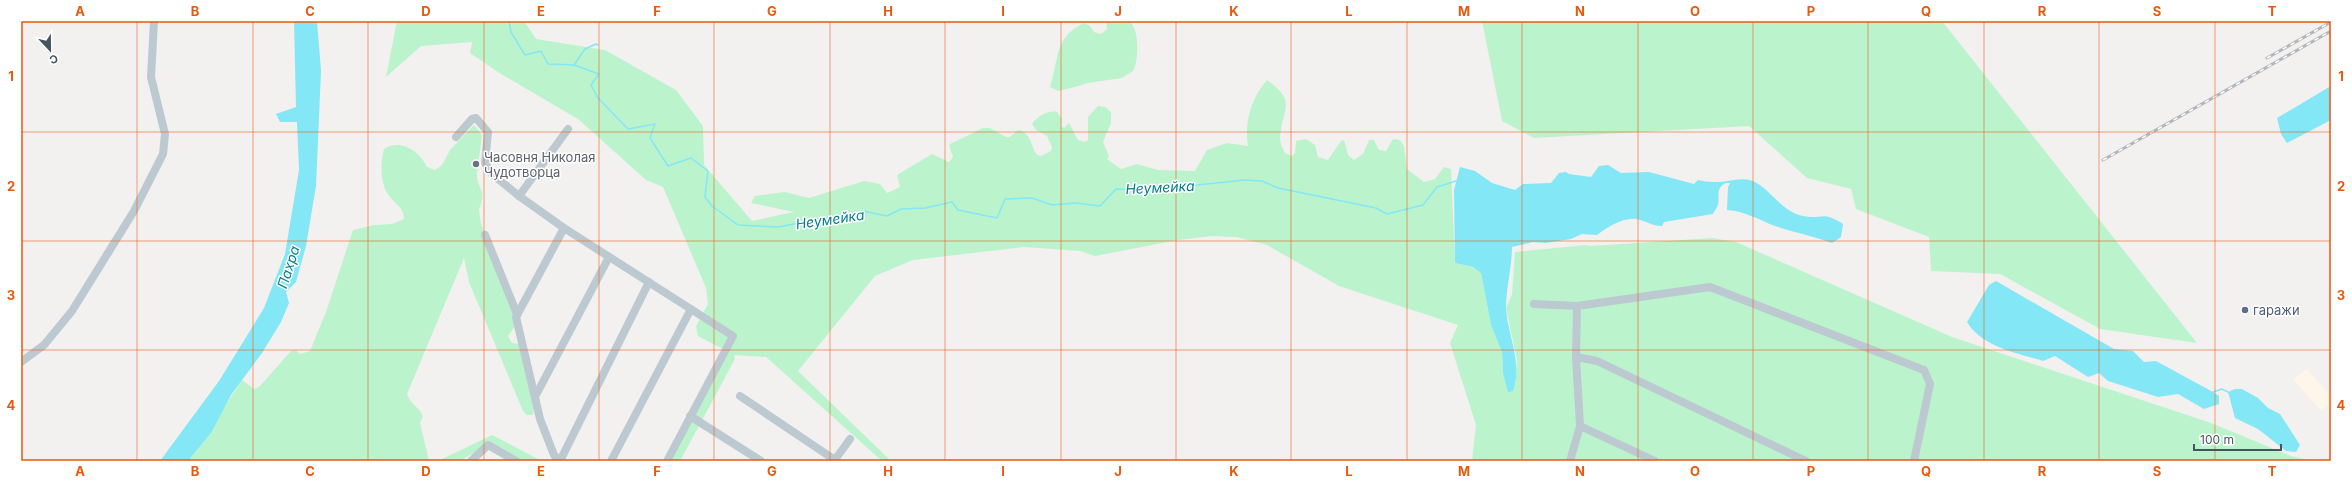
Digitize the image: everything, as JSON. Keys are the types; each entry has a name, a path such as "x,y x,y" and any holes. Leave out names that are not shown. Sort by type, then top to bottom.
{"street":[{"path":"21,362 44,345 72,311 134,211 163,154 165,134 151,77 154,21"},
{"path":"456,137 472,119 476,118 488,132 485,158 488,170 519,196 564,228 733,336 667,461"},
{"path":"519,196 568,130"},
{"path":"517,314 564,228"},
{"path":"485,235 517,314 540,419 554,455 560,461 649,282"},
{"path":"536,396 609,257"},
{"path":"1534,304 1577,306 1710,287 1924,370 1930,384 1914,461"},
{"path":"1570,461 1580,426 1576,357 1577,306"},
{"path":"611,461 691,309"},
{"path":"1576,357 1596,361 1806,461"},
{"path":"740,396 834,460 850,439"},
{"path":"690,416 761,461"},
{"path":"1580,426 1655,461"},
{"path":"471,461 488,445 516,461"}],"shaded area":[{"path":"2307,369 2331,396 2331,405 2320,410 2293,379"}],"green space":[{"path":"1126,20 1132,24 1135,29 1137,52 1133,71 1122,78 1088,83 1058,91 1050,87 1059,50 1067,35 1084,23 1090,26 1094,32 1101,34 1107,29 1106,21"},
{"path":"397,21 524,21 536,39 605,50 676,90 703,126 704,165 752,221 794,212 751,203 755,196 785,192 809,198 864,181 880,184 887,193 900,187 897,175 932,154 949,162 953,157 949,145 983,128 990,128 1006,137 1010,137 1018,130 1023,132 1030,139 1035,152 1041,156 1051,151 1052,147 1047,136 1036,130 1032,124 1040,116 1050,112 1057,112 1062,119 1061,126 1064,128 1069,123 1078,140 1085,142 1088,140 1088,117 1098,106 1105,107 1111,112 1111,123 1103,142 1109,156 1107,159 1121,169 1137,164 1158,170 1195,171 1207,150 1227,143 1248,146 1247,129 1250,111 1261,87 1267,80 1277,88 1285,100 1286,106 1280,138 1285,153 1292,156 1295,153 1296,141 1306,139 1315,145 1318,157 1328,160 1341,141 1344,140 1348,155 1354,160 1363,154 1369,140 1374,140 1379,150 1386,151 1393,139 1400,140 1404,146 1407,169 1424,182 1435,179 1444,167 1451,169 1455,263 1473,267 1481,273 1491,325 1502,352 1503,373 1515,386 1517,360 1506,308 1512,294 1515,252 1586,245 1591,246 1712,238 1736,242 1952,337 2211,423 2291,456 2312,461 1472,461 1476,425 1450,343 1458,325 1339,286 1267,245 1236,237 1212,236 1178,240 1095,256 1080,251 1024,247 913,260 875,276 798,371 891,461 882,461 766,357 734,355 735,359 680,461 670,461 727,351 698,336 696,326 708,304 706,288 663,187 646,180 578,119 501,74 470,53 472,42 421,46 386,77"},
{"path":"1482,21 1942,21 2197,343 2100,329 2000,274 1931,271 1929,237 1856,209 1851,189 1807,178 1749,126 1534,138 1502,121"},
{"path":"474,125 482,135 477,173 478,183 482,193 479,209 481,224 516,308 515,326 508,336 512,343 520,344 534,407 533,415 527,415 523,411 469,282 464,258 407,394 423,416 420,423 429,461 188,461 211,433 217,418 242,380 254,389 259,387 291,351 296,350 300,354 310,351 326,312 353,230 374,225 392,224 404,219 401,209 386,191 382,179 381,167 384,149 397,145 409,148 420,156 427,167 435,170 442,165 450,150"},
{"path":"492,435 542,461 514,461 485,446 460,461 438,461"}],"water":[{"name":"Пахра","path":"294,21 317,21 321,71 316,186 306,246 296,282 286,292 289,303 281,322 262,353 231,395 211,433 188,461 160,461 219,381 264,308 285,254 299,170 297,122 280,122 276,114 296,107"},
{"path":"2331,86 2331,120 2287,143 2281,134 2277,118"},
{"path":"1608,165 1621,173 1649,172 1694,184 1698,180 1718,182 1741,179 1750,180 1764,188 1781,204 1795,213 1810,217 1826,216 1843,224 1841,237 1832,243 1775,226 1746,214 1727,210 1728,187 1730,183 1726,183 1720,187 1718,205 1713,214 1664,222 1662,226 1632,219 1621,221 1610,226 1597,235 1582,234 1571,239 1545,243 1533,242 1512,247 1506,309 1516,360 1516,381 1513,391 1508,392 1503,373 1502,352 1491,325 1481,273 1473,267 1455,263 1454,190 1460,167 1475,171 1492,183 1515,190 1523,184 1551,183 1559,173 1566,172 1569,174 1591,177 1599,166"},
{"path":"1996,281 2114,349 2133,351 2144,362 2156,361 2213,392 2219,396 2219,404 2204,409 2178,394 2158,397 2108,381 2099,373 2088,377 2055,356 2043,361 2011,352 1991,343 1974,331 1967,322 1989,285"},
{"path":"2235,389 2242,389 2258,398 2268,408 2280,414 2300,445 2296,452 2286,451 2258,429 2235,418 2228,392"}],"waterway":[{"name":"Неумейка","path":"503,21 508,21"},
{"name":"Неумейка","path":"509,21 511,32 525,55 541,51 548,64 574,65 599,74 591,85 598,98 628,129 655,124 650,138 668,166 691,158 708,171 705,197 712,206 738,225 778,227 863,211 887,216 901,209 925,208 952,202 958,210 997,218 1005,199 1032,198 1052,205 1075,203 1100,206 1116,189 1149,190 1245,180 1262,181 1278,188 1376,208 1387,214 1423,205 1437,187 1456,181"},
{"path":"574,65 585,49 596,44 598,45"},
{"path":"2213,392 2222,389 2228,392"}],"railway":[{"path":"2267,58 2331,22"},
{"path":"2103,160 2331,31"}],"place":[{"name":"Часовня Николая Чудотворца","path":"476,164"},
{"name":"гаражи","path":"2245,310"}]}
